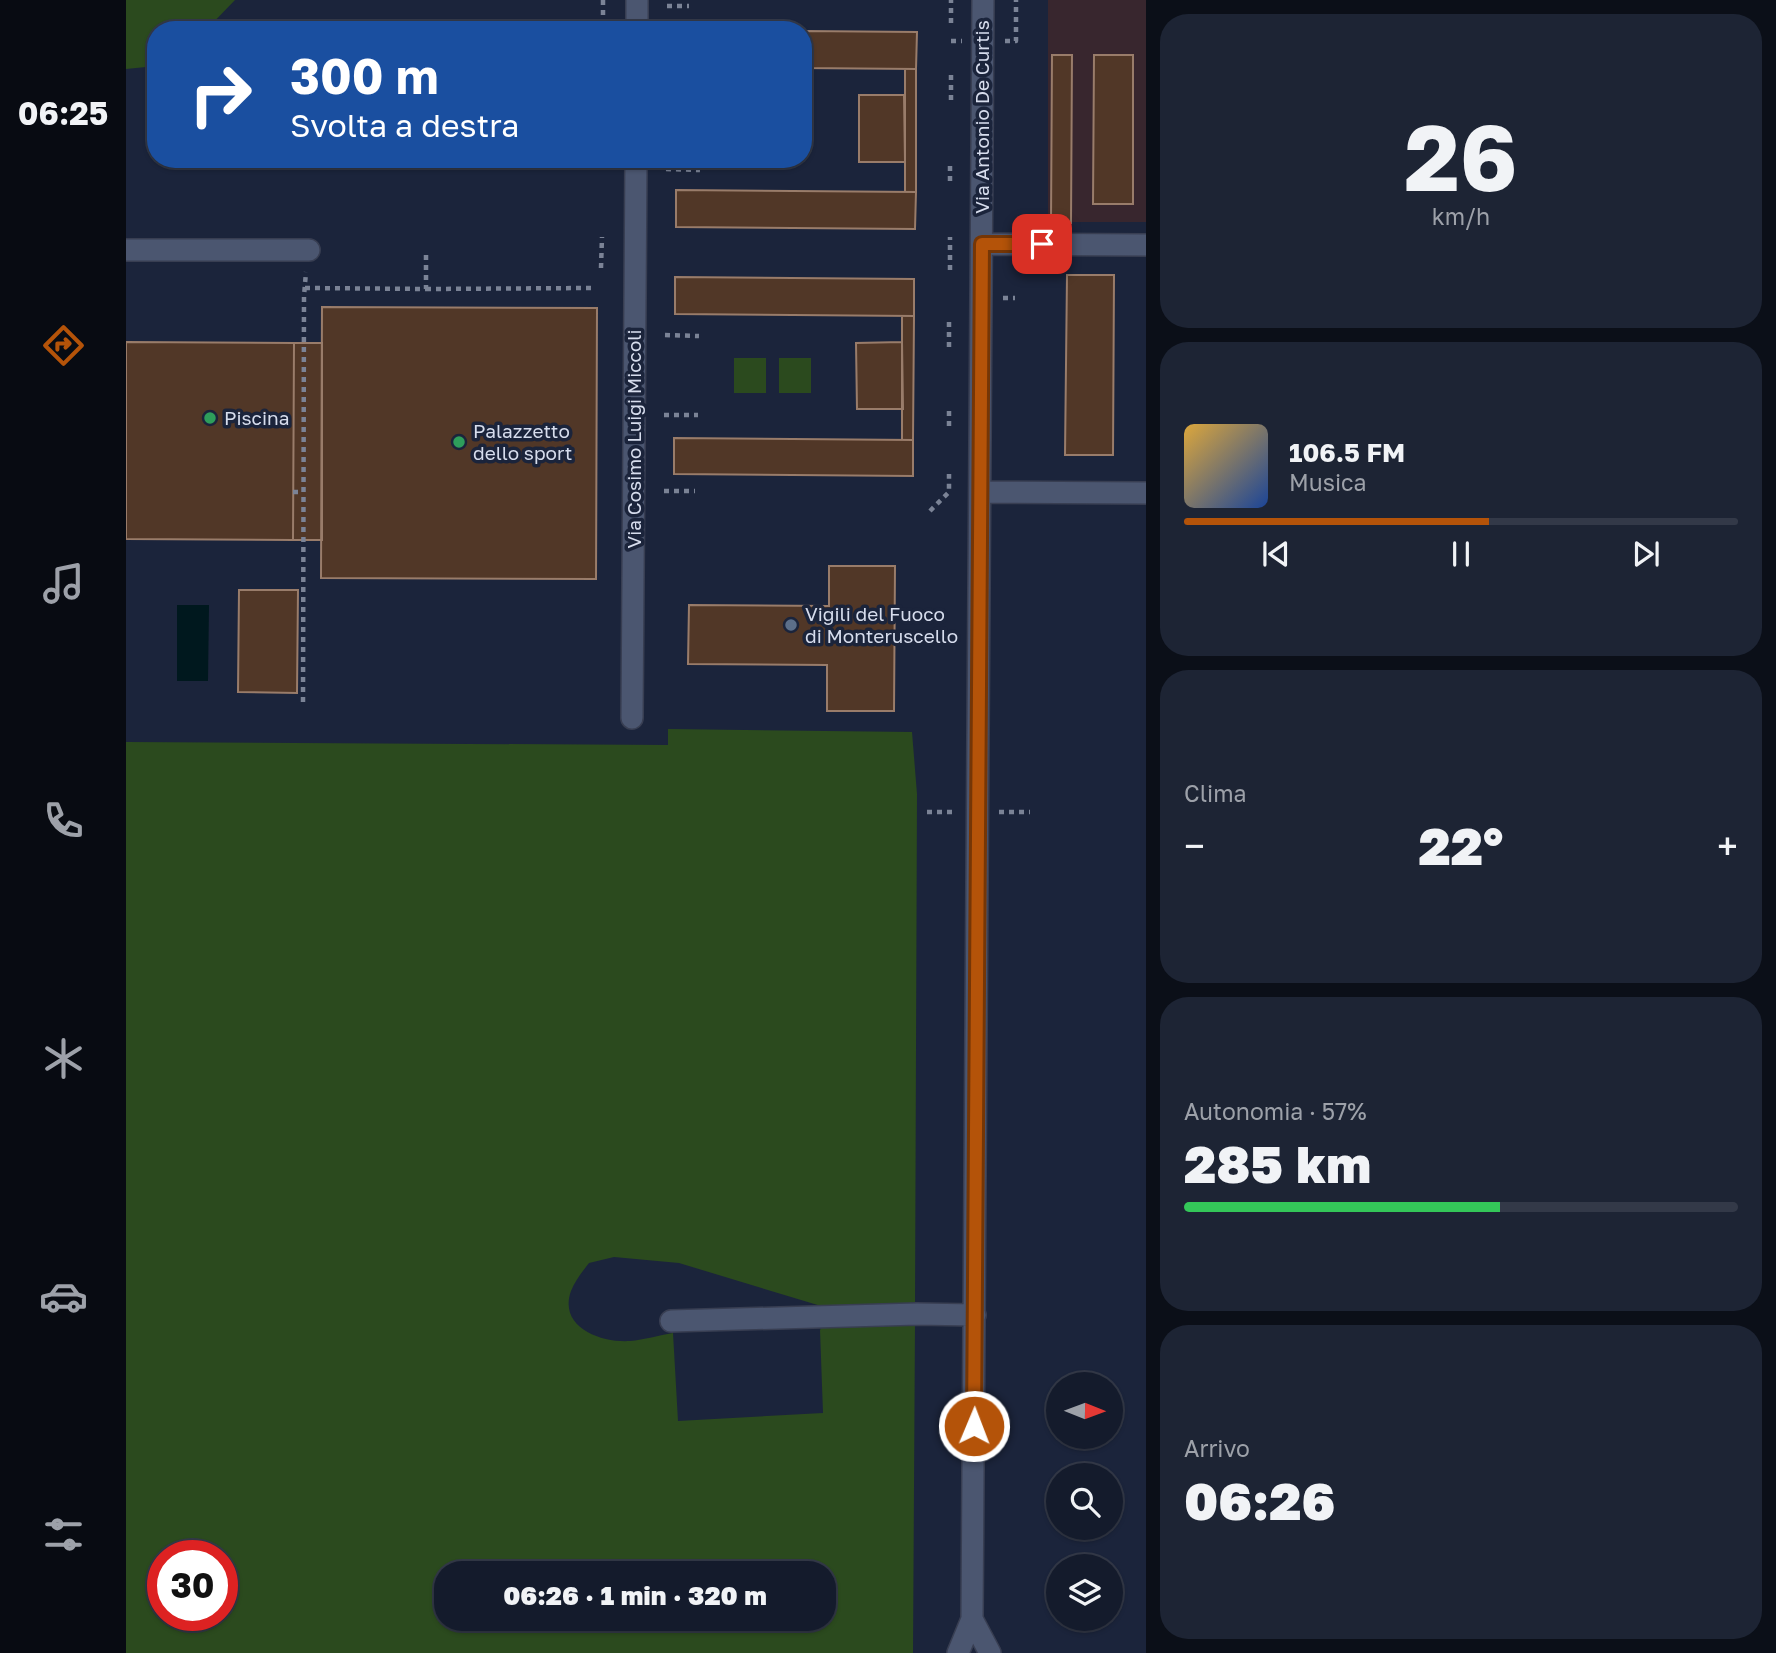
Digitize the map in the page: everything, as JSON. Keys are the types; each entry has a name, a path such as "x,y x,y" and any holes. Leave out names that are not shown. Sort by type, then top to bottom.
{"street":[{"path":"637,0 637,21"},
{"name":"Via Antonio De Curtis","path":"972,1619 983,0"},
{"name":"Via Cosimo Luigi Miccoli","path":"632,718 636,168"},
{"path":"982,244 1146,245"},
{"path":"126,250 309,250"},
{"path":"980,492 1146,493"},
{"path":"671,1321 745,1326 917,1314 975,1315"},
{"path":"972,1619 990,1653"},
{"path":"958,1653 972,1619"}],"path":[{"path":"603,0 603,21"},
{"path":"951,0 951,23"},
{"path":"667,6 688,6"},
{"path":"951,75 951,100"},
{"path":"950,164 950,181"},
{"path":"666,169 700,170"},
{"path":"601,268 602,237"},
{"path":"950,237 950,270"},
{"path":"303,702 304,288 309,250"},
{"path":"426,250 426,289"},
{"path":"304,288 591,288"},
{"path":"949,322 949,347"},
{"path":"665,335 699,336"},
{"path":"949,411 949,428"},
{"path":"664,415 698,415"},
{"path":"930,511 949,492 949,474"},
{"path":"664,491 695,491"},
{"path":"293,492 303,492"}],"shaded area":[{"path":"1048,0 1146,0 1146,222 1048,222"}],"green space":[{"path":"126,0 235,0 215,21 147,21 147,67 126,69"},
{"path":"734,358 766,358 766,393 734,393"},
{"path":"779,358 811,358 811,393 779,393"},
{"path":"668,729 912,732 917,794 915,1308 821,1306 679,1263 614,1257 589,1263 571,1291 569,1304 576,1323 595,1336 630,1341 673,1333 678,1421 823,1413 822,1327 915,1323 913,1653 126,1653 126,742 668,745"}],"water":[{"path":"177,605 209,605 208,681 177,681"}],"building":[{"path":"812,31 917,32 916,69 812,68"},
{"path":"1052,55 1072,55 1071,223 1051,222"},
{"path":"1094,55 1133,55 1133,204 1093,204"},
{"path":"905,69 916,69 916,192 905,192"},
{"path":"859,95 904,95 905,162 859,162"},
{"path":"676,190 916,192 915,229 676,227"},
{"path":"1067,275 1114,275 1113,455 1065,455"},
{"path":"675,277 914,279 914,316 675,314"},
{"name":"Palazzetto dello sport","path":"322,307 597,308 596,579 321,578"},
{"path":"902,316 914,316 913,440 902,440"},
{"name":"Piscina","path":"126,342 294,343 293,540 126,539"},
{"path":"902,342 903,409 857,409 856,343"},
{"path":"294,343 322,343 322,540 293,540"},
{"path":"674,438 913,440 913,476 674,474"},
{"path":"829,566 895,566 894,711 827,711 827,665 688,664 689,605 829,606"},
{"path":"239,590 298,590 297,693 238,692"}],"place":[{"name":"Piscina","path":"210,418"},
{"name":"Palazzetto dello sport","path":"459,442"},
{"name":"Vigili del Fuoco di Monteruscello","path":"791,625"}],"route":[{"path":"974,1426 982,244 1042,244"}]}
